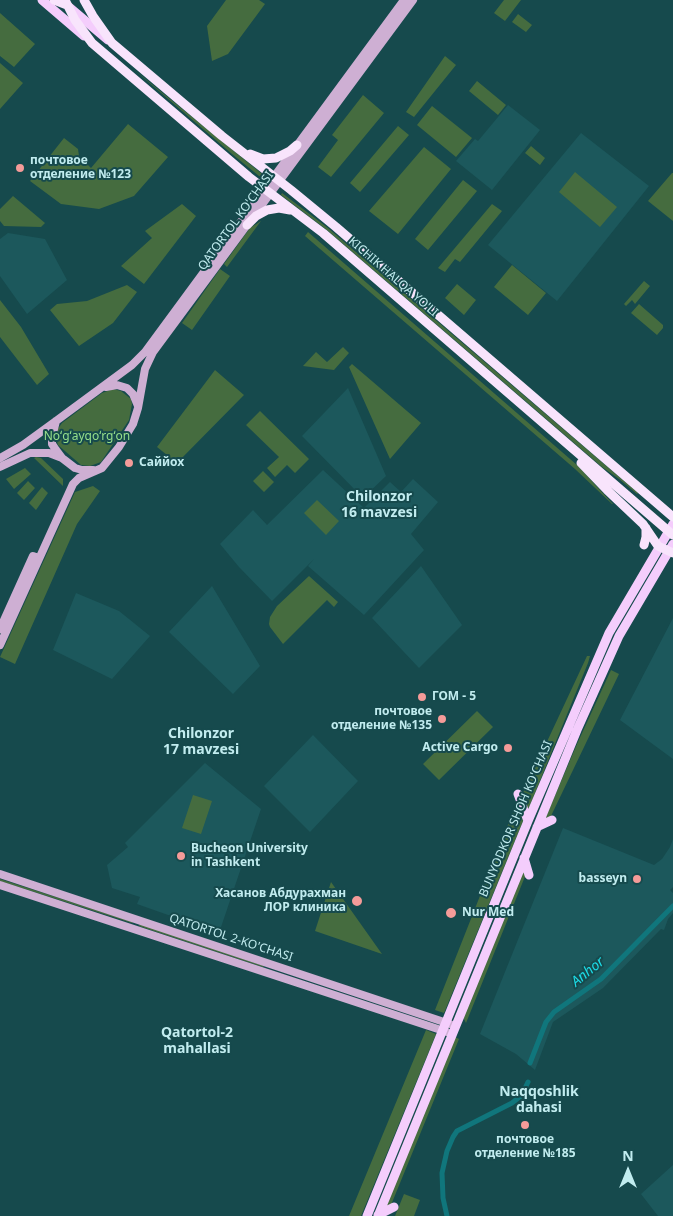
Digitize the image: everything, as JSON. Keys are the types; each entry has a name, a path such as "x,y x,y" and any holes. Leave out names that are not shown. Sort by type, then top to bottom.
{"highway":[{"path":"54,0 65,1"},
{"name":"KICHIK HALQA YO'LI","path":"84,0 96,22 112,43 242,152 277,178 640,488 669,509 673,517"},
{"name":"KICHIK HALQA YO'LI","path":"65,1 78,25 92,43 267,191 322,233 673,535"},
{"path":"128,73 128,67 134,66 163,90 183,103"},
{"path":"242,152 263,159 272,159 283,155 297,144"},
{"path":"247,224 256,216 270,210 279,208 293,211"},
{"path":"545,425 646,528 658,546 673,553"},
{"path":"596,469 613,477 637,497 642,494 640,488"},
{"path":"644,545 646,528"}],"main road":[{"name":"KICHIK HALQA YO'LI","path":"42,0 92,43"},
{"name":"QATORTOL KO'CHASI","path":"277,178 297,144 404,0"},
{"name":"QATORTOL KO'CHASI","path":"102,468 127,434 135,418 148,362 173,321 267,191 413,0"},
{"name":"KICHIK HALQA YO'LI","path":"65,1 112,43"},
{"name":"QATORTOL KO'CHASI","path":"0,458 24,445 138,360 173,321 247,224 267,191"},
{"path":"100,389 114,385 127,388 134,394 138,408"},
{"path":"56,421 52,429 52,441 62,458 80,470 102,468"},
{"path":"0,467 30,453 49,453 62,458"},
{"path":"0,629 73,484 79,478 102,468"},
{"name":"BUNYODKOR SHOH KO'CHASI","path":"367,1216 528,821 609,633 673,524"},
{"name":"BUNYODKOR SHOH KO'CHASI","path":"378,1215 588,705 619,636 673,544"},
{"path":"0,644 36,557"},
{"path":"518,794 528,821"},
{"path":"537,827 552,820"},
{"path":"524,858 529,875"},
{"name":"QATORTOL 2-KO'CHASI","path":"0,874 446,1021 453,1029"},
{"name":"QATORTOL 2-KO'CHASI","path":"0,885 442,1030 453,1029"},
{"path":"51,902 54,892"},
{"path":"69,908 72,898"},
{"path":"268,973 272,964"},
{"path":"378,1215 394,1207"}],"shaded area":[{"path":"508,105 540,130 492,190 456,161 475,139 478,141"},
{"path":"581,133 649,186 557,301 488,245"},
{"path":"8,233 45,239 67,280 27,314 0,276 0,239"},
{"path":"348,388 386,476 363,498 302,436"},
{"path":"323,470 364,508 390,482 401,492 413,479 438,502 411,534 424,550 364,615 308,566 314,559 272,601 220,544 253,510 267,525"},
{"path":"421,566 462,625 419,668 372,618"},
{"path":"212,586 260,666 233,694 169,632"},
{"path":"76,593 119,611 150,636 112,679 53,650"},
{"path":"673,618 673,759 620,720"},
{"path":"313,735 358,781 310,832 264,786"},
{"name":"Bucheon University in Tashkent","path":"205,763 261,809 219,933 137,904 140,897 112,888 107,865 128,847 125,843"},
{"path":"563,828 654,865 662,859 673,839 673,887 670,890 673,893 673,913 668,919 664,930 661,929 603,988 553,1022 535,1070 516,1054 480,1034"},
{"path":"673,1165 673,1216 658,1216 641,1194"}],"green space":[{"path":"226,0 259,0 265,4 228,54 212,61 207,26"},
{"path":"504,0 521,0 505,21 494,13"},
{"path":"0,13 35,44 14,67 0,56"},
{"path":"518,14 532,25 526,32 512,22"},
{"path":"445,56 456,65 414,117 406,112"},
{"path":"0,63 23,83 0,109"},
{"path":"132,68 262,174 263,177 259,176 232,154"},
{"path":"477,81 506,105 498,115 469,91"},
{"path":"363,95 384,113 331,177 318,167 338,140 332,135"},
{"path":"432,106 472,138 456,157 417,125"},
{"path":"128,124 168,157 134,196 99,209 61,204 30,181 64,138 78,149 79,156 91,168"},
{"path":"398,126 409,135 360,192 350,183"},
{"path":"531,146 545,158 540,165 525,153"},
{"path":"424,147 451,169 398,234 369,211"},
{"path":"575,172 617,207 600,227 559,192"},
{"path":"673,173 673,221 648,201"},
{"path":"463,180 477,191 428,250 415,239"},
{"path":"282,193 328,228 638,493 602,467 327,230 281,195"},
{"path":"13,196 45,223 41,227 4,226 0,221 0,209"},
{"path":"182,204 196,216 144,284 121,266 152,238 145,231"},
{"path":"492,204 502,211 460,262 455,259 445,272 438,268"},
{"path":"261,221 227,267 224,264 250,228"},
{"path":"308,232 577,465 613,504 305,236"},
{"path":"512,265 546,293 528,315 494,287"},
{"path":"220,269 230,276 192,330 182,323"},
{"path":"644,281 650,286 635,304 632,300 626,306 624,304"},
{"path":"457,284 476,300 464,315 445,298"},
{"path":"127,285 137,292 113,323 79,346 50,310 57,304 87,301"},
{"path":"0,300 21,327 49,374 37,385 0,337"},
{"path":"639,304 663,325 663,328 657,335 631,313"},
{"path":"343,347 349,353 334,370 303,366 316,352 327,362"},
{"path":"352,364 421,423 390,459 349,367"},
{"path":"215,370 244,395 177,463 157,447"},
{"name":"Noʻgʻayqoʻrgʻon","path":"113,389 121,391 131,399 129,420 101,462 90,466 81,465 58,445 57,430 62,423 102,393"},
{"path":"260,411 309,459 295,473 287,465 275,477 267,468 279,457 246,425"},
{"path":"34,458 41,458 63,479 63,486"},
{"path":"25,468 31,474 14,489 6,479"},
{"path":"263,471 274,482 264,492 253,481"},
{"path":"28,481 35,488 24,500 17,493"},
{"path":"93,486 100,491 77,524 15,664 0,657 75,492"},
{"path":"42,487 48,493 36,510 29,503"},
{"path":"317,500 339,521 326,535 304,513"},
{"path":"309,576 338,602 334,607 327,600 283,644 270,627 270,617 277,606"},
{"path":"587,656 590,656 588,663 528,810 523,793"},
{"path":"611,670 619,674 551,816 545,819 577,744"},
{"path":"477,711 493,727 439,780 423,764"},
{"path":"193,795 212,801 201,834 182,828"},
{"path":"517,802 523,821 444,1013 435,1010"},
{"path":"524,866 526,874 466,1023 463,1017"},
{"path":"0,879 133,922 0,881"},
{"path":"331,882 382,954 315,931"},
{"path":"140,924 264,966 139,926"},
{"path":"426,1030 436,1034 361,1216 349,1216"},
{"path":"455,1037 459,1039 391,1205 385,1208"},
{"path":"404,1194 420,1200 414,1216 395,1216"}],"waterway":[{"name":"Anhor","path":"530,1063 546,1022 554,1012 601,979 673,906"},
{"name":"Anhor","path":"447,1216 443,1198 442,1173 447,1151 453,1137 457,1131 512,1103 522,1095 528,1082"}],"place":[{"name":"почтовое отделение №123","path":"20,168"},
{"name":"Саййох","path":"129,463"},
{"name":"ГОМ - 5","path":"422,697"},
{"name":"почтовое отделение №135","path":"442,719"},
{"name":"Active Cargo","path":"508,748"},
{"name":"Bucheon University in Tashkent","path":"181,856"},
{"name":"basseyn","path":"637,879"},
{"name":"Хасанов Абдурахман ЛОР клиника","path":"357,901"},
{"name":"Nur Med","path":"451,913"},
{"name":"почтовое отделение №185","path":"525,1125"}],"district":[{"name":"Chilonzor 16 mavzesi","path":"379,506"},
{"name":"Chilonzor 17 mavzesi","path":"201,742"},
{"name":"Qatortol-2 mahallasi","path":"197,1042"},
{"name":"Naqqoshlik dahasi","path":"539,1100"}]}
